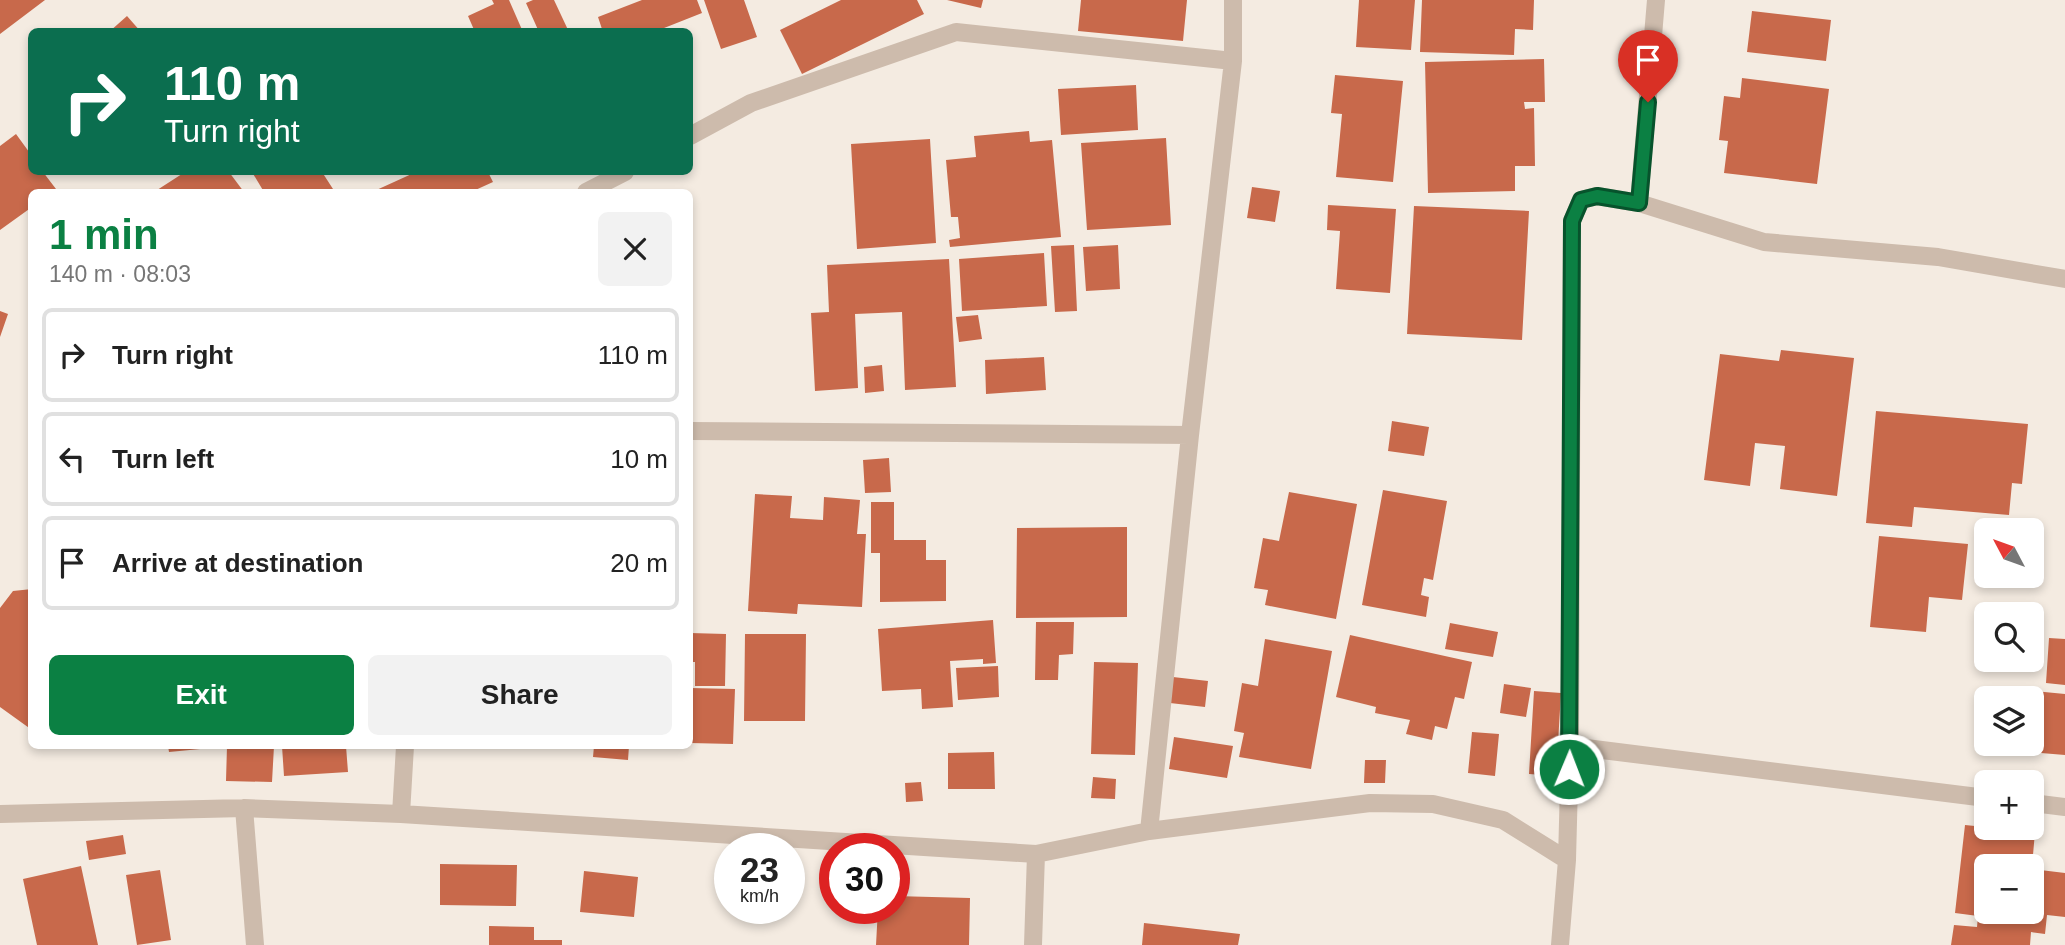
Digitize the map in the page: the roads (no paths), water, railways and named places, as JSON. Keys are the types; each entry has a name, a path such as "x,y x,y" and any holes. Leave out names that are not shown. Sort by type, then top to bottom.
{"street":[{"path":"1149,831 1233,61 1233,0"},
{"path":"1639,203 1656,0"},
{"path":"693,134 751,103 956,32 1233,61"},
{"path":"592,189 619,175"},
{"path":"1560,945 1567,860 1570,746 1572,221 1581,200 1597,196 1639,203 1763,242 1938,257 2065,279"},
{"path":"693,431 1191,435"},
{"path":"1570,746 1974,796"},
{"path":"401,814 405,749"},
{"path":"0,814 244,808 401,814 1036,854 1149,831 1370,803 1433,804 1503,820 1567,860"},
{"path":"2044,804 2065,807"},
{"path":"244,808 255,945"},
{"path":"1033,945 1036,854"}]}
